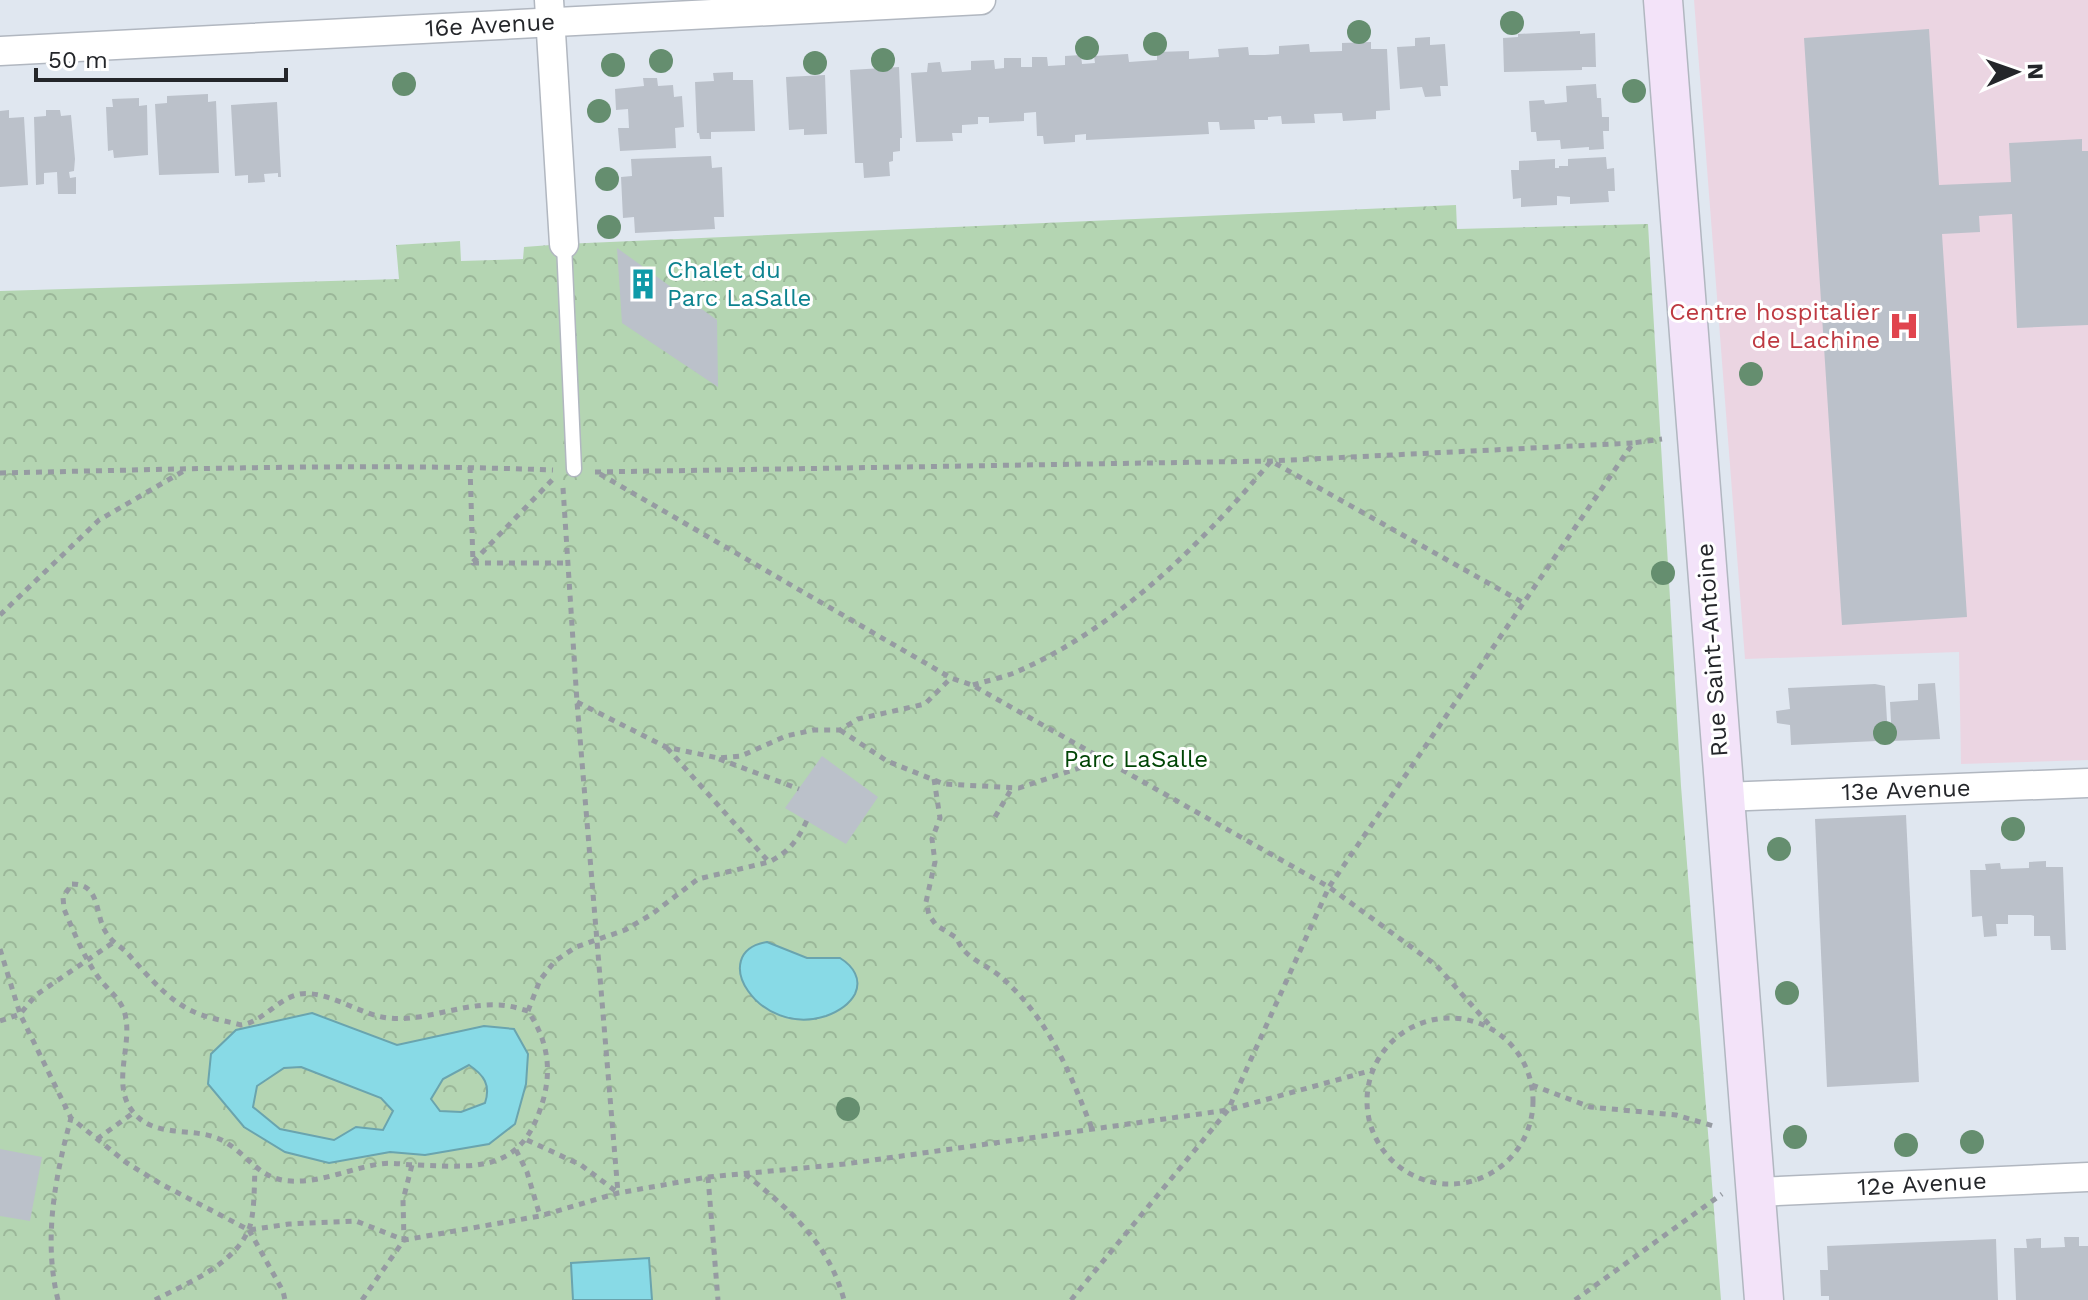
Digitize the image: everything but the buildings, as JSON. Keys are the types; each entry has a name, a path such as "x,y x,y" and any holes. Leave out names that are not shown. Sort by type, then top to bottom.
{"street":[{"name":"16e Avenue","path":"0,51 550,11 981,0"},
{"name":"Rue Saint-Antoine","path":"1663,0 1723,797 1741,1191 1764,1300"},
{"path":"550,11 564,244"},
{"name":"13e Avenue","path":"1723,797 2088,783"},
{"name":"12e Avenue","path":"1741,1191 2088,1177"}],"lane":[{"path":"564,244 568,470"}],"path":[{"path":"0,473 470,467 600,473 1271,461 1667,439"},
{"path":"1071,1300 1228,1110 1329,887 1633,443"},
{"path":"1271,461 1522,602"},
{"path":"972,685 1012,674 1094,630 1170,567 1236,503 1271,461"},
{"path":"470,467 473,563"},
{"path":"0,615 99,520 187,469"},
{"path":"473,563 568,470"},
{"path":"568,470 568,563 577,702 618,1193"},
{"path":"600,473 951,678 972,685 1329,887 1436,965 1523,1060 1532,1085 1533,1111 1525,1137 1511,1158 1488,1176 1461,1184 1432,1183 1405,1172 1384,1152 1370,1127 1367,1098 1373,1070 1388,1045 1408,1028 1433,1019 1459,1018 1493,1029"},
{"path":"473,563 568,563"},
{"path":"718,758 741,756 786,736 814,730 840,730 858,719 925,704 951,678"},
{"path":"577,702 666,747 718,758 799,789"},
{"path":"840,730 887,761 944,784 1012,788 1035,784 1104,760"},
{"path":"666,747 769,862"},
{"path":"934,779 940,818 932,839 935,862 926,902 929,915 936,925 957,938 960,948 967,955 1001,977 1045,1026 1067,1066 1092,1129"},
{"path":"995,817 1012,788"},
{"path":"528,1011 495,1004 390,1019 368,1014 321,995 302,994 273,1007 248,1024 200,1015 165,993 114,942 100,922 90,889 83,884 72,884 63,897 64,909 96,975 122,1004 127,1038 123,1081 126,1099 133,1113 155,1126 212,1136 229,1144 255,1169 293,1182 379,1164 477,1165 500,1161 516,1150 527,1140 540,1111 549,1073 543,1039 528,1011 540,980 555,961 576,947 625,930 698,879 769,862 797,843 807,820"},
{"path":"0,1021 20,1014 36,995 114,942"},
{"path":"0,949 20,1014 71,1118 161,1184 249,1230 285,1300"},
{"path":"249,1230 289,1224 356,1221 404,1240 540,1216 618,1193 708,1177 845,1164 1228,1110 1373,1070"},
{"path":"1532,1085 1590,1107 1676,1115 1721,1129"},
{"path":"97,1139 133,1113"},
{"path":"58,1300 51,1271 52,1227 59,1162 71,1118"},
{"path":"527,1140 581,1165 618,1193"},
{"path":"516,1150 527,1172 540,1216"},
{"path":"362,1300 404,1240 403,1200 412,1165"},
{"path":"155,1300 199,1277 230,1255 249,1230 255,1169"},
{"path":"745,1173 789,1209 820,1246 840,1285 844,1300"},
{"path":"708,1177 718,1300"},
{"path":"1575,1300 1741,1191"}],"shaded area":[{"name":"Centre hospitalier de Lachine","path":"1694,0 2088,0 2088,760 1961,764 1959,652 1745,659"}],"green space":[{"name":"Parc LaSalle","path":"1456,205 1457,229 1648,224 1681,786 1721,1300 0,1300 0,291 399,279 396,245 460,241 461,261 523,259 524,247 564,244"}],"water":[{"path":"767,942 807,958 840,958 855,973 855,994 846,1005 826,1016 801,1020 780,1015 761,1005 748,991 741,976 741,961 749,949"},
{"path":"312,1013 397,1045 484,1026 514,1029 528,1054 526,1084 515,1124 489,1144 425,1155 390,1152 329,1163 285,1152 244,1127 208,1084 211,1054 236,1030","holes":["469,1065 485,1081 485,1103 461,1112 440,1111 431,1099 443,1079","301,1067 381,1098 393,1111 383,1130 356,1127 334,1140 280,1129 253,1107 257,1086 284,1068"]},
{"path":"649,1258 652,1300 573,1300 571,1263"}],"place":[{"name":"Chalet du Parc LaSalle","path":"643,284"},
{"name":"Centre hospitalier de Lachine","path":"1904,326"}]}
